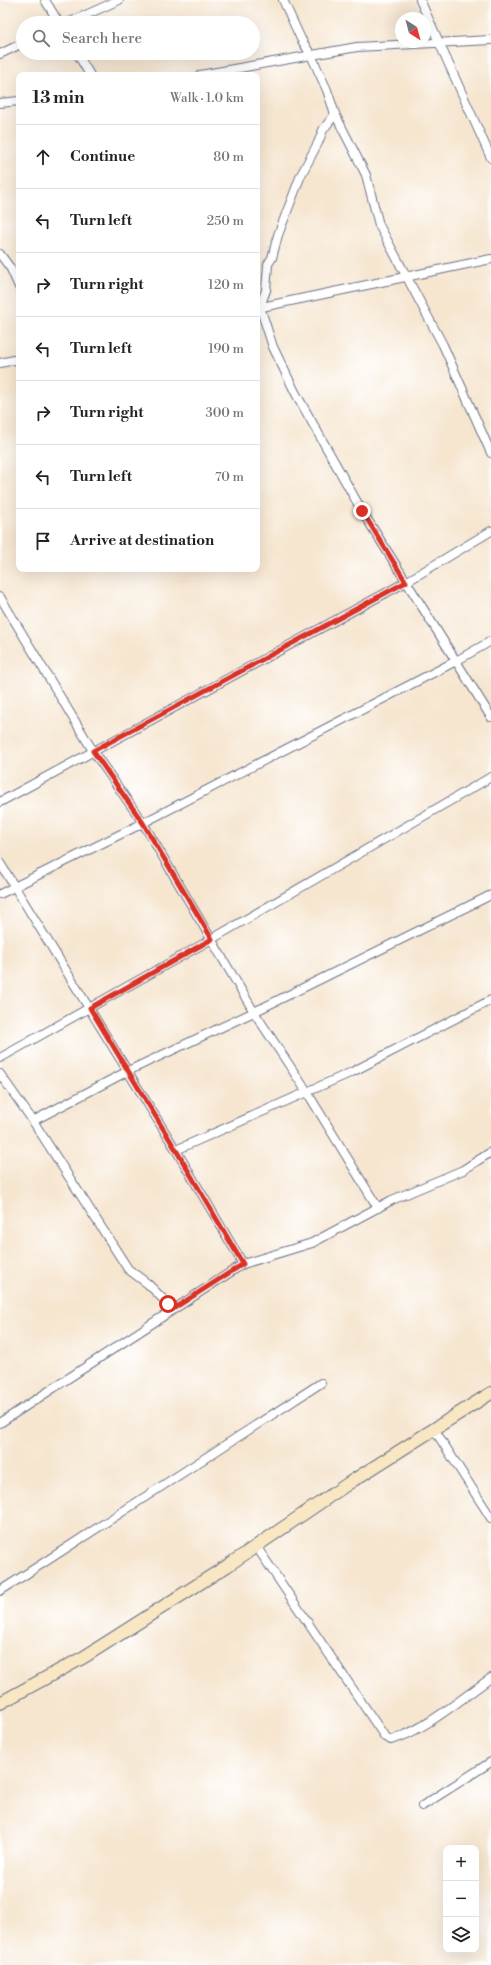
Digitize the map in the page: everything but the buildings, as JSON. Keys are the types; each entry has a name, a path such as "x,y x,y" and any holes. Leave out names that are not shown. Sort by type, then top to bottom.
{"street":[{"path":"45,0 55,16"},
{"path":"84,16 119,0"},
{"path":"283,0 327,90 335,114 366,175 379,225 443,345 491,453"},
{"path":"420,0 491,158"},
{"path":"217,72 357,47 491,40"},
{"path":"0,54 16,46"},
{"path":"81,60 88,72"},
{"path":"0,103 16,101"},
{"path":"260,303 266,290 268,264 272,258 278,236 301,175 318,143 323,130 335,114"},
{"path":"0,254 4,267 16,283"},
{"path":"260,307 491,259"},
{"path":"260,312 273,347 295,392 362,511 491,717"},
{"path":"0,363 16,360"},
{"path":"0,802 406,582 491,532"},
{"path":"0,597 93,751 143,823 254,1012 307,1092 378,1208"},
{"path":"0,894 143,823 456,661 491,641"},
{"path":"0,1058 212,939 491,777"},
{"path":"0,863 90,1008 243,1264"},
{"path":"33,1121 128,1071 254,1012 491,896"},
{"path":"176,1150 352,1072 491,1000"},
{"path":"0,1074 33,1121 128,1269 148,1284 173,1309"},
{"path":"0,1423 243,1264 312,1243 392,1200 463,1170 491,1152"},
{"path":"0,1591 321,1383"},
{"path":"0,1703 84,1657 256,1546 349,1483 491,1393"},
{"path":"434,1429 491,1518"},
{"path":"256,1546 385,1736 391,1740 403,1737 421,1726 491,1678"},
{"path":"422,1806 491,1762"}],"route":[{"path":"168,1304 173,1309 243,1264 90,1008 212,939 143,823 93,751 406,582 362,511"}]}
